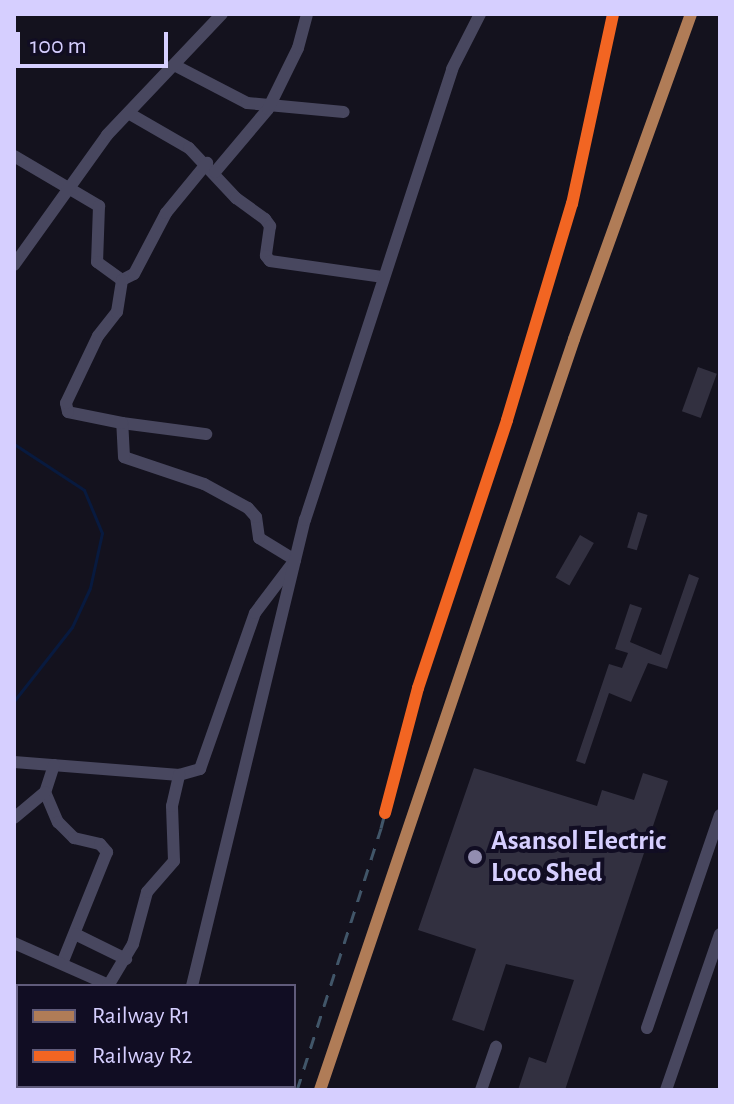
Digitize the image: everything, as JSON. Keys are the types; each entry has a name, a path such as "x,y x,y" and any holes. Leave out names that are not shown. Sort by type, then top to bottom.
{"street":[{"path":"192,984 295,560 382,277 452,69 480,14"},
{"path":"122,280 134,274 166,213 268,109 298,48 307,15"},
{"path":"14,265 74,188 107,135 176,66 217,16"},
{"path":"176,66 231,98 268,109 344,112"},
{"path":"130,114 211,167 236,198 270,226 266,256 270,261 382,277"},
{"path":"14,156 74,188 99,206 97,262 122,280"},
{"path":"122,280 117,312 98,336 66,408 71,414 206,434"},
{"path":"122,423 124,457 204,484 248,508 256,517 259,538 295,560"},
{"path":"14,762 179,775 193,773 206,760 253,619 278,576 295,560"},
{"path":"14,818 45,792 54,765"},
{"path":"110,984 126,959 147,892 174,861 176,832 171,817 179,775"},
{"path":"45,792 64,829 107,852 63,961"},
{"path":"647,1028 720,815"},
{"path":"75,934 126,959"},
{"path":"666,1090 720,934"},
{"path":"14,943 63,961 107,984"},
{"path":"481,1090 496,1047"}],"building":[{"path":"698,367 717,374 701,418 682,411"},
{"path":"638,512 648,515 637,550 627,547"},
{"path":"580,535 594,543 569,585 556,577"},
{"path":"689,574 699,578 667,669 648,663 631,702 609,693 585,764 576,761 609,664 622,668 628,653 615,649 630,604 642,608 630,642 661,655"},
{"path":"474,768 597,806 602,790 634,800 643,773 668,781 565,1090 518,1090 529,1057 546,1063 574,980 506,964 484,1031 452,1020 476,949 418,930"}],"waterway":[{"path":"14,444 84,490 102,533 90,588 72,627 14,701"}],"railway":[{"path":"297,1090 381,828 418,688 535,331 584,158 613,14"},
{"path":"320,1090 574,339 691,14"}],"rail line":[{"name":"R2","path":"385,813 418,688 507,420 572,204 613,14"},
{"name":"R1","path":"320,1090 574,339 691,14"}],"place":[{"name":"Asansol Electric Loco Shed","path":"475,857"}]}
